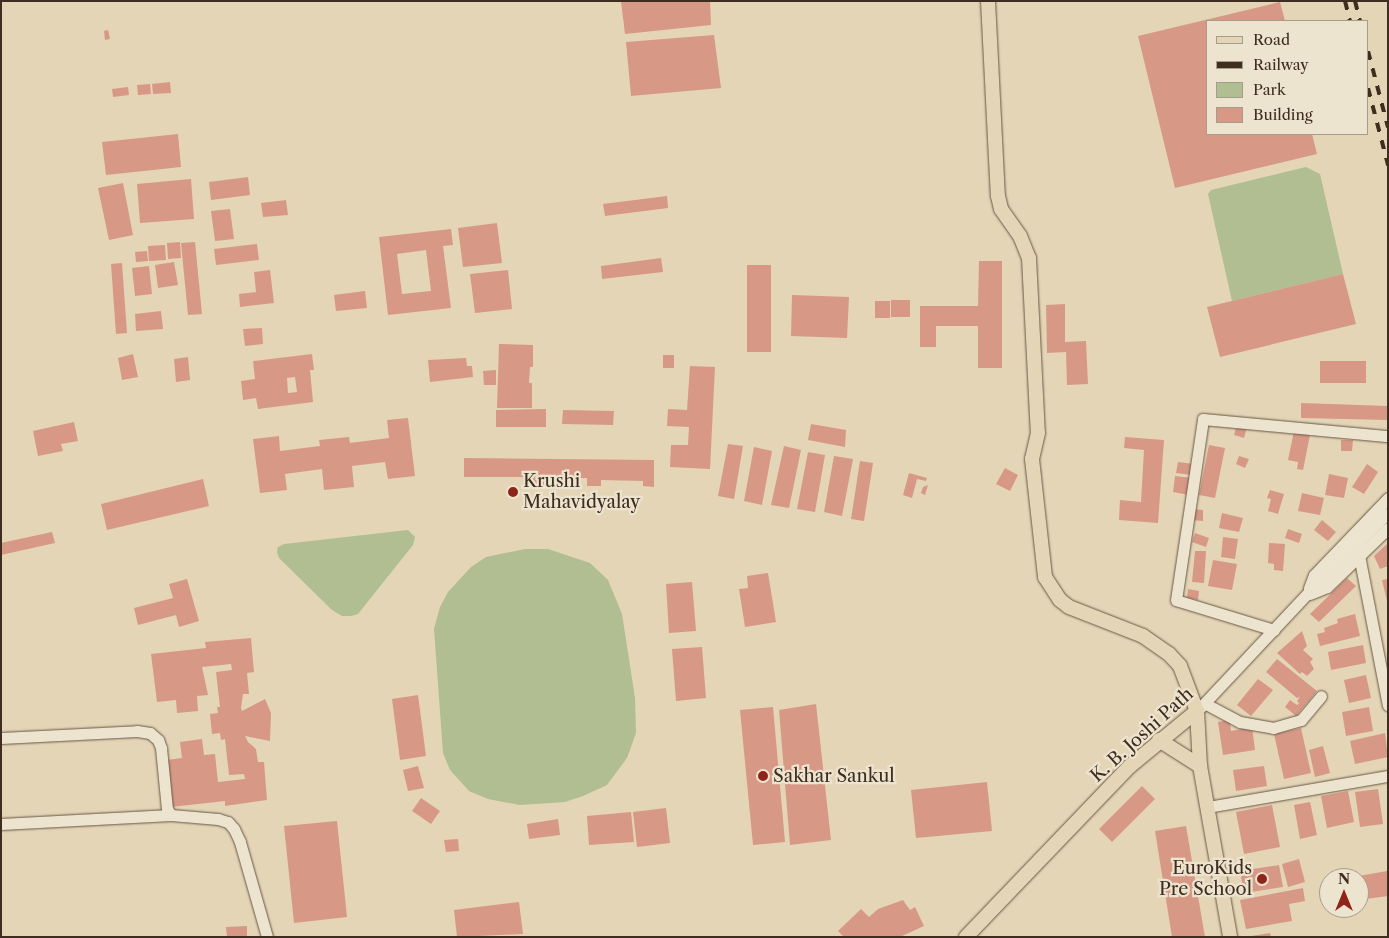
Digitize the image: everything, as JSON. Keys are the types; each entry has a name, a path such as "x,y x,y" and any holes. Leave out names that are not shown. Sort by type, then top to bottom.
{"main road":[{"path":"988,1 998,196 1001,209 1020,236 1029,258 1038,433 1032,459 1045,577 1060,600 1069,607 1143,636 1169,654 1180,666 1201,707 1200,766 1230,937"},
{"name":"K. B. Joshi Path","path":"966,937 1130,766 1201,707"},
{"path":"1159,740 1200,766"}],"street":[{"path":"1274,630 1176,600 1203,419 1388,436"},
{"path":"1306,595 1314,575 1388,498"},
{"name":"K. B. Joshi Path","path":"1201,707 1320,580 1388,513"},
{"path":"1306,595 1326,587 1388,528"},
{"path":"1359,555 1388,705"},
{"path":"1201,707 1240,722 1273,728 1301,720 1321,696"},
{"path":"1,738 137,731 150,733 158,740 161,748 167,809 171,814"},
{"path":"1208,807 1388,776"},
{"path":"1,824 171,814 218,819 228,822 240,842 267,937"}],"green space":[{"path":"1306,167 1320,174 1343,274 1232,301 1208,194 1211,190"},
{"path":"408,530 415,537 413,545 358,614 351,616 342,616 332,610 279,558 277,552 278,547 284,544"},
{"path":"525,549 548,549 590,563 608,580 622,614 635,698 636,733 627,758 607,785 565,802 520,805 488,799 469,791 450,770 443,753 434,629 440,607 448,592 471,567 486,557"}],"building":[{"path":"621,1 710,1 711,25 625,34"},
{"path":"1280,2 1285,20 1206,20 1206,135 1312,135 1317,154 1175,188 1138,36"},
{"path":"108,30 110,39 105,40 104,31"},
{"path":"714,35 721,88 631,96 626,42"},
{"path":"170,82 171,93 153,94 152,84"},
{"path":"150,84 151,94 138,95 137,85"},
{"path":"128,87 129,95 113,97 112,89"},
{"path":"178,134 181,167 106,175 102,142"},
{"path":"248,177 250,195 211,200 209,182"},
{"path":"191,179 194,219 140,223 137,184"},
{"path":"123,183 133,235 109,240 98,188"},
{"path":"667,196 668,208 605,216 603,204"},
{"path":"286,200 288,215 263,217 261,203"},
{"path":"230,209 234,239 215,241 211,211"},
{"path":"497,223 502,263 463,267 458,228"},
{"path":"451,229 453,245 443,246 451,308 388,315 379,237","holes":["426,250 431,291 402,294 397,254"]},
{"path":"180,242 181,258 168,259 167,243"},
{"path":"195,242 202,314 188,315 181,243"},
{"path":"257,244 259,260 216,265 214,249"},
{"path":"165,245 166,260 149,261 148,246"},
{"path":"147,251 148,261 136,262 135,252"},
{"path":"661,258 663,272 602,279 601,266"},
{"path":"979,261 1002,261 1002,368 978,368 978,326 936,326 936,347 920,347 920,306 978,306"},
{"path":"174,262 178,285 158,288 155,265"},
{"path":"122,263 127,333 116,334 111,264"},
{"path":"747,265 771,265 771,352 747,352"},
{"path":"149,266 152,294 135,296 132,268"},
{"path":"270,270 274,303 240,307 239,294 256,292 254,272"},
{"path":"508,270 512,309 475,313 470,274"},
{"path":"1343,274 1356,324 1220,357 1207,307"},
{"path":"365,291 367,308 336,311 334,295"},
{"path":"792,295 849,297 847,338 791,336"},
{"path":"891,300 910,300 910,317 891,317"},
{"path":"875,301 890,301 890,318 875,318"},
{"path":"1065,304 1065,342 1086,341 1088,384 1067,385 1066,352 1047,353 1046,305"},
{"path":"161,311 163,329 136,331 135,314"},
{"path":"262,328 263,344 245,346 243,329"},
{"path":"499,344 533,345 533,367 530,367 529,383 532,383 532,408 497,408"},
{"path":"133,354 138,377 122,380 118,358"},
{"path":"312,354 314,370 310,370 313,402 258,409 256,398 243,400 241,381 255,379 253,361","holes":["295,377 297,392 288,393 287,378"]},
{"path":"663,355 674,355 674,368 663,368"},
{"path":"188,357 190,380 176,382 174,359"},
{"path":"466,358 467,366 472,366 473,377 430,382 428,360"},
{"path":"1320,361 1366,361 1366,383 1320,383"},
{"path":"690,366 715,367 710,469 670,467 671,445 688,445 689,427 667,426 668,409 687,410"},
{"path":"496,370 496,385 484,385 483,371"},
{"path":"1301,403 1388,406 1388,420 1301,418"},
{"path":"546,409 546,427 496,427 496,410"},
{"path":"563,410 614,411 613,425 562,424"},
{"path":"408,418 415,476 388,479 385,462 352,466 354,487 324,490 322,469 285,474 287,490 260,493 253,439 279,436 280,451 320,446 319,440 349,437 350,443 389,438 387,420"},
{"path":"74,422 78,441 61,444 63,451 38,456 33,431"},
{"path":"811,424 846,430 845,447 808,440"},
{"path":"1237,424 1247,427 1244,438 1234,435"},
{"path":"1294,431 1310,435 1303,470 1297,469 1298,462 1288,460"},
{"path":"1125,437 1164,440 1158,523 1119,520 1120,500 1141,502 1144,450 1124,448"},
{"path":"1341,440 1353,440 1352,451 1341,451"},
{"path":"728,444 743,446 734,499 718,496"},
{"path":"1209,445 1225,448 1215,498 1199,495"},
{"path":"784,446 801,450 789,508 771,505"},
{"path":"754,447 772,451 762,505 744,501"},
{"path":"808,452 825,455 815,512 797,509"},
{"path":"834,456 853,459 842,516 824,512"},
{"path":"1239,456 1249,459 1245,468 1236,464"},
{"path":"464,458 654,460 654,487 643,486 643,481 601,480 601,486 587,486 587,478 545,478 545,485 523,485 523,477 464,477"},
{"path":"860,461 873,463 864,521 851,519"},
{"path":"1178,462 1194,464 1192,475 1176,473"},
{"path":"1367,464 1378,472 1364,494 1352,487"},
{"path":"1005,468 1018,475 1010,491 996,484"},
{"path":"909,473 927,478 926,481 917,479 912,498 903,495"},
{"path":"1329,474 1348,478 1344,498 1325,495"},
{"path":"1175,476 1192,478 1189,495 1173,492"},
{"path":"203,479 209,506 107,530 101,504"},
{"path":"928,485 925,495 921,493 923,487"},
{"path":"1270,490 1284,494 1278,514 1268,511 1271,499 1267,498"},
{"path":"1302,493 1324,498 1320,515 1298,511"},
{"path":"1192,509 1203,510 1203,521 1192,520"},
{"path":"1222,513 1243,518 1239,532 1219,528"},
{"path":"1322,520 1336,532 1328,541 1314,530"},
{"path":"1288,529 1302,534 1299,543 1285,538"},
{"path":"52,532 55,543 1,555 1,543"},
{"path":"1195,533 1209,538 1206,547 1192,542"},
{"path":"1223,537 1238,539 1235,559 1221,557"},
{"path":"1269,543 1285,544 1283,571 1274,570 1274,564 1268,563"},
{"path":"1388,543 1388,566 1380,569 1374,556"},
{"path":"1195,551 1206,551 1204,583 1192,582"},
{"path":"1213,560 1237,564 1232,590 1208,586"},
{"path":"768,573 776,622 745,627 739,589 748,588 747,576"},
{"path":"1347,578 1356,586 1319,622 1310,614"},
{"path":"187,579 199,621 179,627 176,615 138,625 134,608 173,598 169,584"},
{"path":"1388,579 1388,601 1387,601 1382,580"},
{"path":"692,582 696,631 669,633 666,584"},
{"path":"1188,589 1199,591 1198,600 1187,598"},
{"path":"1355,614 1360,636 1320,646 1317,634 1325,632 1324,628 1338,623 1337,619"},
{"path":"1302,631 1307,646 1303,650 1313,659 1310,662 1314,669 1307,676 1302,672 1300,674 1277,653"},
{"path":"251,638 254,672 247,673 249,694 243,694 241,708 242,711 265,699 271,713 270,741 245,736 248,742 256,749 258,762 264,762 267,800 225,806 225,801 171,807 166,760 182,758 180,742 202,739 204,755 215,754 218,782 245,779 244,774 229,775 225,739 221,740 220,733 212,734 210,714 218,713 217,707 220,707 216,672 232,670 231,664 202,667 208,695 197,696 198,711 177,713 176,700 157,702 151,654 206,648 205,642"},
{"path":"1363,645 1366,663 1331,670 1328,652"},
{"path":"702,647 706,698 676,701 672,649"},
{"path":"1277,659 1317,691 1296,716 1285,707 1290,700 1297,705 1300,697 1297,698 1266,672"},
{"path":"1366,675 1371,698 1349,703 1344,680"},
{"path":"1258,679 1273,690 1251,716 1237,705"},
{"path":"418,695 426,756 400,760 392,699"},
{"path":"816,704 831,840 790,845 779,710"},
{"name":"Sakhar Sankul","path":"773,707 785,842 753,845 740,710"},
{"path":"1369,707 1373,731 1346,736 1342,712"},
{"path":"1230,720 1231,731 1252,727 1255,750 1223,755 1218,722"},
{"path":"1301,728 1311,773 1284,779 1274,734"},
{"path":"1385,733 1388,757 1355,764 1350,741"},
{"path":"1323,746 1330,773 1315,777 1309,750"},
{"path":"418,766 424,788 408,791 403,770"},
{"path":"1264,766 1267,786 1236,791 1233,770"},
{"path":"987,782 992,831 916,838 911,790"},
{"path":"1142,786 1155,799 1112,842 1099,829"},
{"path":"1378,789 1383,824 1360,827 1355,792"},
{"path":"1348,791 1354,822 1327,828 1321,796"},
{"path":"421,798 440,811 431,824 412,811"},
{"path":"1310,802 1317,835 1300,839 1294,805"},
{"path":"1272,805 1280,847 1244,854 1236,812"},
{"path":"666,808 670,843 637,847 633,812"},
{"path":"631,812 634,842 589,845 587,816"},
{"path":"558,819 560,835 529,839 527,824"},
{"path":"337,821 347,917 294,923 284,826"},
{"path":"1186,826 1205,937 1172,937 1155,831"},
{"path":"458,839 459,851 446,852 444,840"},
{"path":"1299,859 1305,882 1288,887 1282,864"},
{"name":"EuroKids Pre School","path":"1279,865 1283,887 1244,893 1240,871"},
{"path":"1387,871 1388,896 1369,899 1369,874"},
{"path":"1303,888 1305,901 1289,904 1292,921 1246,929 1240,900"},
{"path":"903,900 910,910 915,907 924,926 900,937 844,937 838,931 861,909 869,917 878,909"},
{"path":"519,902 523,934 457,937 454,910"},
{"path":"247,926 247,937 227,937 226,927"},
{"path":"1270,933 1271,937 1251,937 1251,936"}],"railway":[{"path":"1345,1 1350,20"},
{"path":"1355,1 1360,20"},
{"path":"1369,55 1388,127"},
{"path":"1369,92 1388,165"}],"place":[{"name":"Krushi Mahavidyalay","path":"513,492"},
{"name":"Sakhar Sankul","path":"763,776"},
{"name":"EuroKids Pre School","path":"1262,879"}]}
